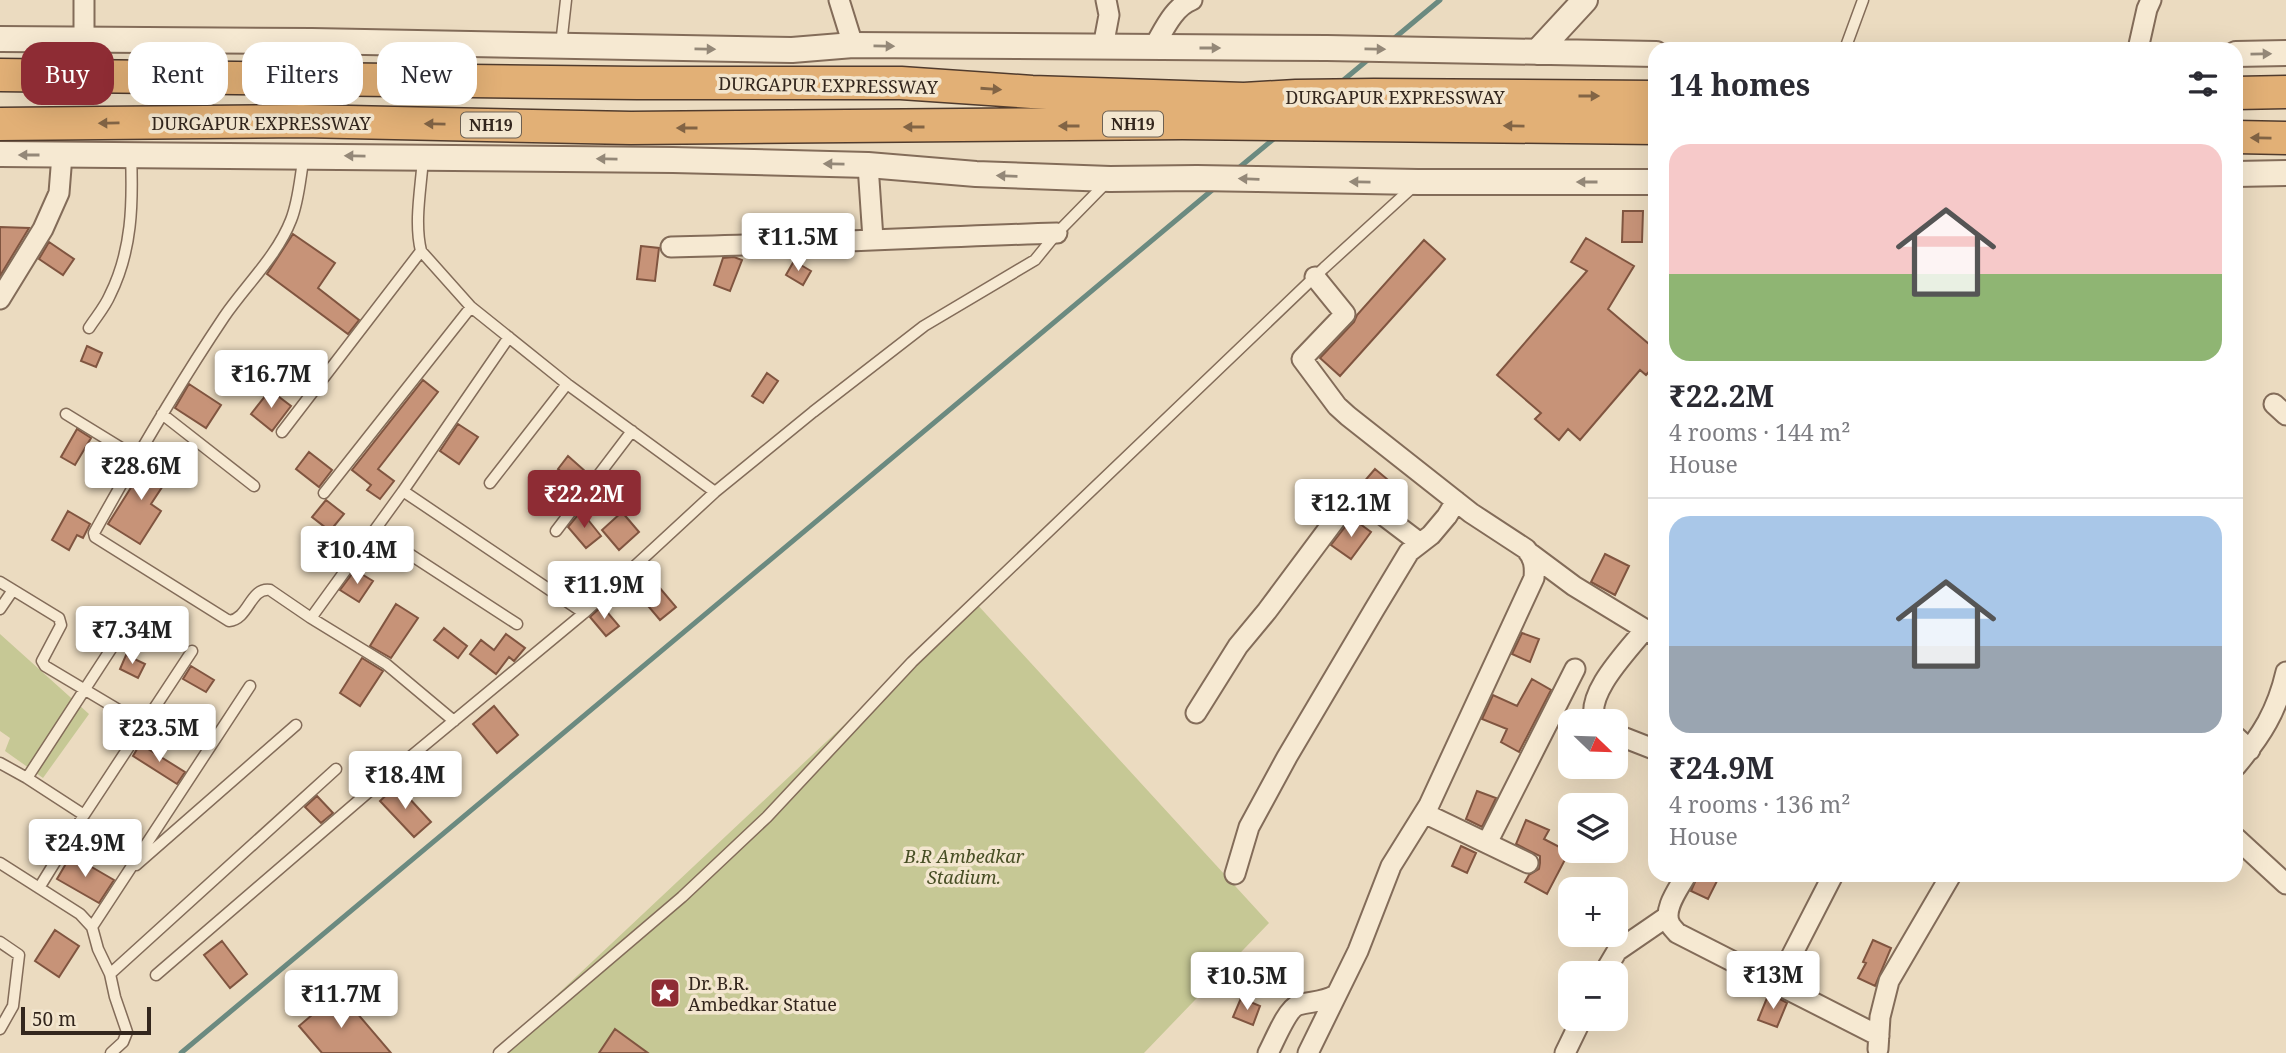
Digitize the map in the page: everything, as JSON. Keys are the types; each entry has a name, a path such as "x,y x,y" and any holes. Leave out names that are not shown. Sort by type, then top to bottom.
{"highway":[{"name":"DURGAPUR EXPRESSWAY","path":"0,75 637,83 901,83 1032,92 1244,99 1364,125 1648,128"},
{"path":"2243,93 2286,92"},
{"name":"DURGAPUR EXPRESSWAY","path":"0,124 302,121 631,128 1290,110 1374,95 1648,97"},
{"path":"2243,137 2286,138"}],"street":[{"path":"84,0 84,40"},
{"path":"839,0 853,45"},
{"path":"1103,47 1109,15 1106,0"},
{"path":"1153,48 1177,11 1192,0"},
{"path":"1538,52 1585,0"},
{"path":"2140,42 2151,0"},
{"path":"0,39 312,41 792,50 853,45 1327,48 1648,54"},
{"path":"2243,54 2286,53"},
{"path":"0,155 423,157 868,165 976,174 1110,179 1648,182"},
{"path":"0,299 43,229 59,193 62,155"},
{"path":"868,165 873,239"},
{"path":"2243,174 2286,173"},
{"path":"671,247 1056,233"},
{"path":"1315,277 1345,314 1302,359 1337,406 1456,501 1574,586 1648,631"},
{"path":"1196,713 1238,646 1268,611 1352,499 1363,499 1420,543"},
{"path":"1235,874 1249,827 1287,757 1400,566 1409,552 1439,526 1456,501"},
{"path":"1308,1053 1358,951 1391,866 1424,813 1534,578 1535,565 1531,554"},
{"path":"1593,709 1597,692 1648,634"},
{"path":"1487,843 1574,669"},
{"path":"2243,743 2270,721 2279,701 2286,672"},
{"path":"1628,739 1648,747"},
{"path":"1424,813 1528,863"},
{"path":"2243,844 2286,884"},
{"path":"1682,882 1668,916 1669,923 1678,933 1777,984 1879,1043 1883,999 1889,981 1947,882"},
{"path":"1777,984 1829,882"},
{"path":"1611,961 1617,951 1668,916"},
{"path":"1268,1053 1290,1010 1336,995"},
{"path":"1565,1053 1576,1031"}],"lane":[{"path":"561,46 566,0"},
{"path":"1848,42 1863,0"},
{"path":"89,328 110,296 125,257 133,204 131,155"},
{"path":"304,156 292,219 277,246 225,316 162,414 94,533 95,537 229,621 240,617 259,591 270,590 386,664 454,721"},
{"path":"423,157 418,224 421,251 471,307 567,384 715,492"},
{"path":"156,975 386,777 584,613 715,492 925,326 1035,260 1056,233 1110,179"},
{"path":"499,1053 682,897 767,817 912,662 1418,182"},
{"path":"282,432 421,251"},
{"path":"324,494 471,307"},
{"path":"311,618 509,337"},
{"path":"491,483 567,384"},
{"path":"66,414 136,457"},
{"path":"162,414 254,486"},
{"path":"556,531 632,431"},
{"path":"403,491 584,613"},
{"path":"374,531 517,624"},
{"path":"0,582 59,618 61,625 42,661 46,666 144,725"},
{"path":"0,609 13,590"},
{"path":"27,778 124,629"},
{"path":"39,888 83,815 192,651"},
{"path":"92,928 250,686"},
{"path":"126,874 296,725"},
{"path":"0,763 83,815"},
{"path":"110,974 336,769"},
{"path":"0,863 80,915 92,928 110,974 127,1032 123,1042 111,1053"},
{"path":"0,942 19,955 13,1006 0,1029"}],"green space":[{"name":"B.R Ambedkar Stadium.","path":"975,602 1269,923 1144,1053 495,1053"},
{"path":"0,634 89,714 43,778 5,751 10,738 0,731"}],"building":[{"path":"1623,211 1643,211 1642,242 1622,242"},
{"path":"0,227 29,228 0,276"},
{"path":"293,234 335,263 318,288 359,320 348,334 267,274"},
{"path":"1586,238 1634,266 1608,309 1648,343 1648,373 1646,375 1640,370 1580,440 1568,429 1559,440 1535,419 1541,413 1497,375 1587,271 1571,262"},
{"path":"1424,240 1445,259 1340,376 1320,358"},
{"path":"49,242 74,259 63,275 39,259"},
{"path":"641,246 659,248 655,281 637,279"},
{"path":"734,257 742,260 730,291 714,285 723,258"},
{"path":"794,261 811,271 803,285 786,275"},
{"path":"87,346 102,353 96,367 81,361"},
{"path":"767,373 778,381 763,403 752,396"},
{"path":"423,380 438,392 378,469 394,481 380,499 367,490 371,485 352,470"},
{"path":"189,384 221,405 206,428 175,408"},
{"path":"270,390 291,406 272,431 251,414"},
{"path":"458,424 478,437 459,464 440,451"},
{"path":"77,429 91,438 75,465 61,457"},
{"path":"309,452 332,470 319,487 296,469"},
{"path":"146,456 172,472 151,504 161,511 140,544 108,524 137,478 135,476"},
{"path":"568,456 585,471 575,483 558,469"},
{"path":"1375,469 1387,479 1375,493 1362,484"},
{"path":"326,500 344,514 330,531 312,517"},
{"path":"68,511 90,524 83,538 77,535 69,550 52,540"},
{"path":"581,511 601,536 586,548 568,527"},
{"path":"622,512 639,532 619,550 602,530"},
{"path":"1352,518 1371,532 1351,559 1331,545"},
{"path":"1605,554 1629,566 1615,595 1591,582"},
{"path":"355,570 373,581 359,602 340,590"},
{"path":"648,574 676,607 660,620 632,587"},
{"path":"396,604 418,618 391,658 370,646"},
{"path":"602,606 619,626 606,636 590,617"},
{"path":"444,628 467,646 458,658 434,640"},
{"path":"1522,633 1539,639 1530,662 1512,654"},
{"path":"506,634 525,648 514,661 509,657 496,674 470,654 481,640 494,650"},
{"path":"126,655 145,664 138,678 120,669"},
{"path":"362,658 383,671 360,706 340,693"},
{"path":"191,666 214,680 206,692 183,679"},
{"path":"1532,679 1551,690 1519,752 1501,742 1507,729 1482,719 1493,695 1517,706"},
{"path":"494,706 518,735 497,753 473,724"},
{"path":"140,744 185,772 177,784 133,756"},
{"path":"397,785 431,822 414,837 380,801"},
{"path":"1477,791 1496,798 1482,827 1466,819"},
{"path":"317,796 333,813 321,823 305,807"},
{"path":"1526,820 1549,830 1544,839 1558,846 1558,863 1563,863 1547,894 1525,882 1529,875 1539,869 1540,856 1516,844"},
{"path":"1461,846 1476,853 1467,873 1452,866"},
{"path":"71,855 114,880 99,903 57,879"},
{"path":"1695,882 1716,882 1708,899 1691,891"},
{"path":"55,930 79,946 59,977 35,961"},
{"path":"1873,940 1891,948 1875,986 1858,978"},
{"path":"222,941 247,974 230,988 204,955"},
{"path":"339,992 391,1053 322,1053 299,1026"},
{"path":"1769,993 1787,1003 1777,1027 1758,1020"},
{"path":"1241,998 1260,1006 1253,1025 1233,1017"},
{"path":"615,1029 648,1053 599,1053"}],"waterway":[{"path":"1391,41 1440,0"},
{"path":"1340,83 1370,58"},
{"path":"1235,171 1276,137"},
{"path":"181,1053 1217,186"}],"place":[{"name":"Dr. B.R. Ambedkar Statue","path":"665,993"}]}
